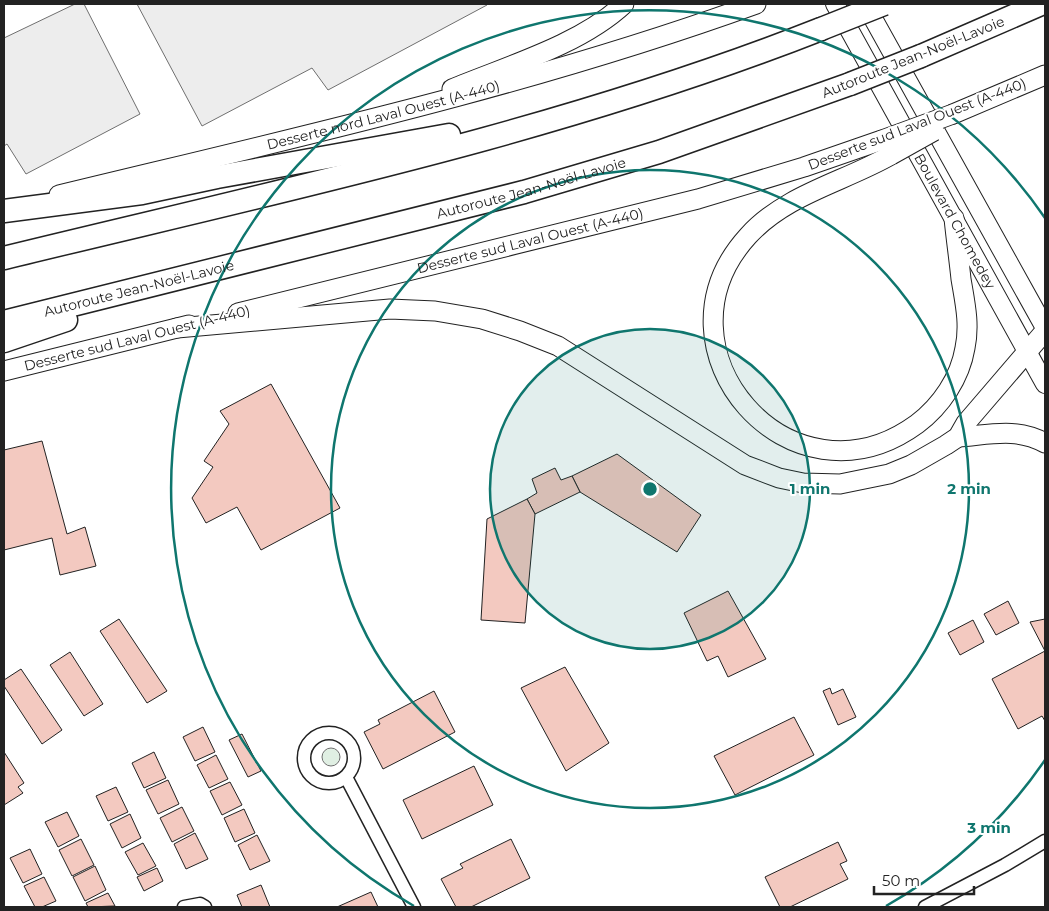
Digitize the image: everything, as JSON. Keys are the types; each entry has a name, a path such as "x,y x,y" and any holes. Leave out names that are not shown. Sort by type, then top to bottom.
{"highway":[{"path":"4,258 410,159 592,108 739,60 884,4"},
{"name":"Autoroute Jean-Noël-Lavoie","path":"4,322 546,186 674,147 850,84 921,56 1041,4"},
{"path":"4,210 142,193 226,175 592,108"},
{"path":"4,341 212,271"}],"main road":[{"path":"390,115 569,41 597,26 624,4"},
{"name":"Desserte nord Laval Ouest (A-440)","path":"4,210 390,115 574,65 756,4"},
{"name":"Desserte sud Laval Ouest (A-440)","path":"4,371 690,202 796,170 886,148 1045,75"},
{"path":"886,148 778,210 747,237 728,265 716,299 714,321 716,344 722,367 732,388 755,416 774,431 795,442 818,448 844,450 870,446 893,438 931,412 953,382 965,348 967,314 954,218"},
{"path":"177,328 390,309 429,311 482,319 520,330 564,349 745,465 779,478 803,483 840,484 877,478 911,466 958,437 1008,432 1025,435 1045,443"},
{"path":"958,437 966,423 1028,352 1045,329"}],"street":[{"name":"Boulevard Chomedey","path":"834,4 1045,384"},
{"name":"Boulevard Chomedey","path":"865,4 1045,329"},
{"path":"346,776 414,907"},
{"path":"925,907 1005,865 1045,841"},
{"path":"1005,865 1045,849"},
{"path":"184,907 200,904 205,907"}],"green space":[{"path":"327,748 335,748 340,753 338,764 327,766 322,761 322,753"}],"shaded area":[{"path":"75,4 84,4 140,114 26,174 7,144 4,146 4,38"},
{"path":"137,4 487,5 328,90 312,68 202,126"}],"building":[{"path":"271,384 340,508 261,550 237,507 206,523 192,498 213,467 204,461 229,424 220,411"},
{"path":"42,441 67,534 85,527 96,566 60,575 52,538 4,550 4,450"},
{"path":"617,454 701,515 677,552 580,492 572,476"},
{"path":"555,468 561,480 572,476 580,492 535,514 527,499 537,493 532,479"},
{"path":"527,499 535,514 525,623 481,620 487,519"},
{"path":"728,591 766,659 728,677 718,656 707,661 684,613"},
{"path":"1008,601 1019,623 996,635 984,614"},
{"path":"119,619 167,691 147,703 100,631"},
{"path":"1045,619 1045,651 1030,622"},
{"path":"973,620 984,642 960,655 948,633"},
{"path":"1045,651 1045,721 1042,716 1018,729 992,679"},
{"path":"70,652 103,704 84,716 50,665"},
{"path":"565,667 609,743 566,771 521,688"},
{"path":"21,669 62,730 42,744 4,686 4,680"},
{"path":"830,688 832,694 843,689 856,717 838,725 823,691"},
{"path":"434,691 455,732 383,769 364,732 380,724 378,720"},
{"path":"794,717 814,755 735,795 714,756"},
{"path":"203,727 215,752 195,761 183,737"},
{"path":"242,734 261,771 248,777 229,740"},
{"path":"4,752 24,783 18,787 23,793 4,805"},
{"path":"154,752 166,778 144,788 132,763"},
{"path":"216,755 228,779 209,788 197,765"},
{"path":"474,766 493,805 422,839 403,800"},
{"path":"168,780 179,804 158,814 146,790"},
{"path":"230,782 242,805 222,815 210,791"},
{"path":"116,787 128,812 108,821 96,796"},
{"path":"182,807 194,831 172,842 160,818"},
{"path":"244,809 255,833 235,842 224,818"},
{"path":"67,812 79,836 58,847 45,822"},
{"path":"130,814 141,838 122,848 110,824"},
{"path":"195,833 208,859 186,869 174,844"},
{"path":"257,835 270,861 250,870 238,845"},
{"path":"81,839 94,865 72,876 59,850"},
{"path":"511,839 530,878 471,907 456,907 441,879 463,868 460,864"},
{"path":"838,842 847,861 840,864 848,879 790,907 780,907 765,877"},
{"path":"143,843 156,866 138,875 125,852"},
{"path":"30,849 42,874 23,883 10,858"},
{"path":"95,866 106,890 85,901 73,877"},
{"path":"157,868 163,881 144,891 137,877"},
{"path":"44,877 56,901 42,907 35,907 24,886"},
{"path":"261,885 270,907 242,907 237,895"},
{"path":"371,892 378,907 337,907"},
{"path":"108,893 115,906 88,907 86,903"}]}
